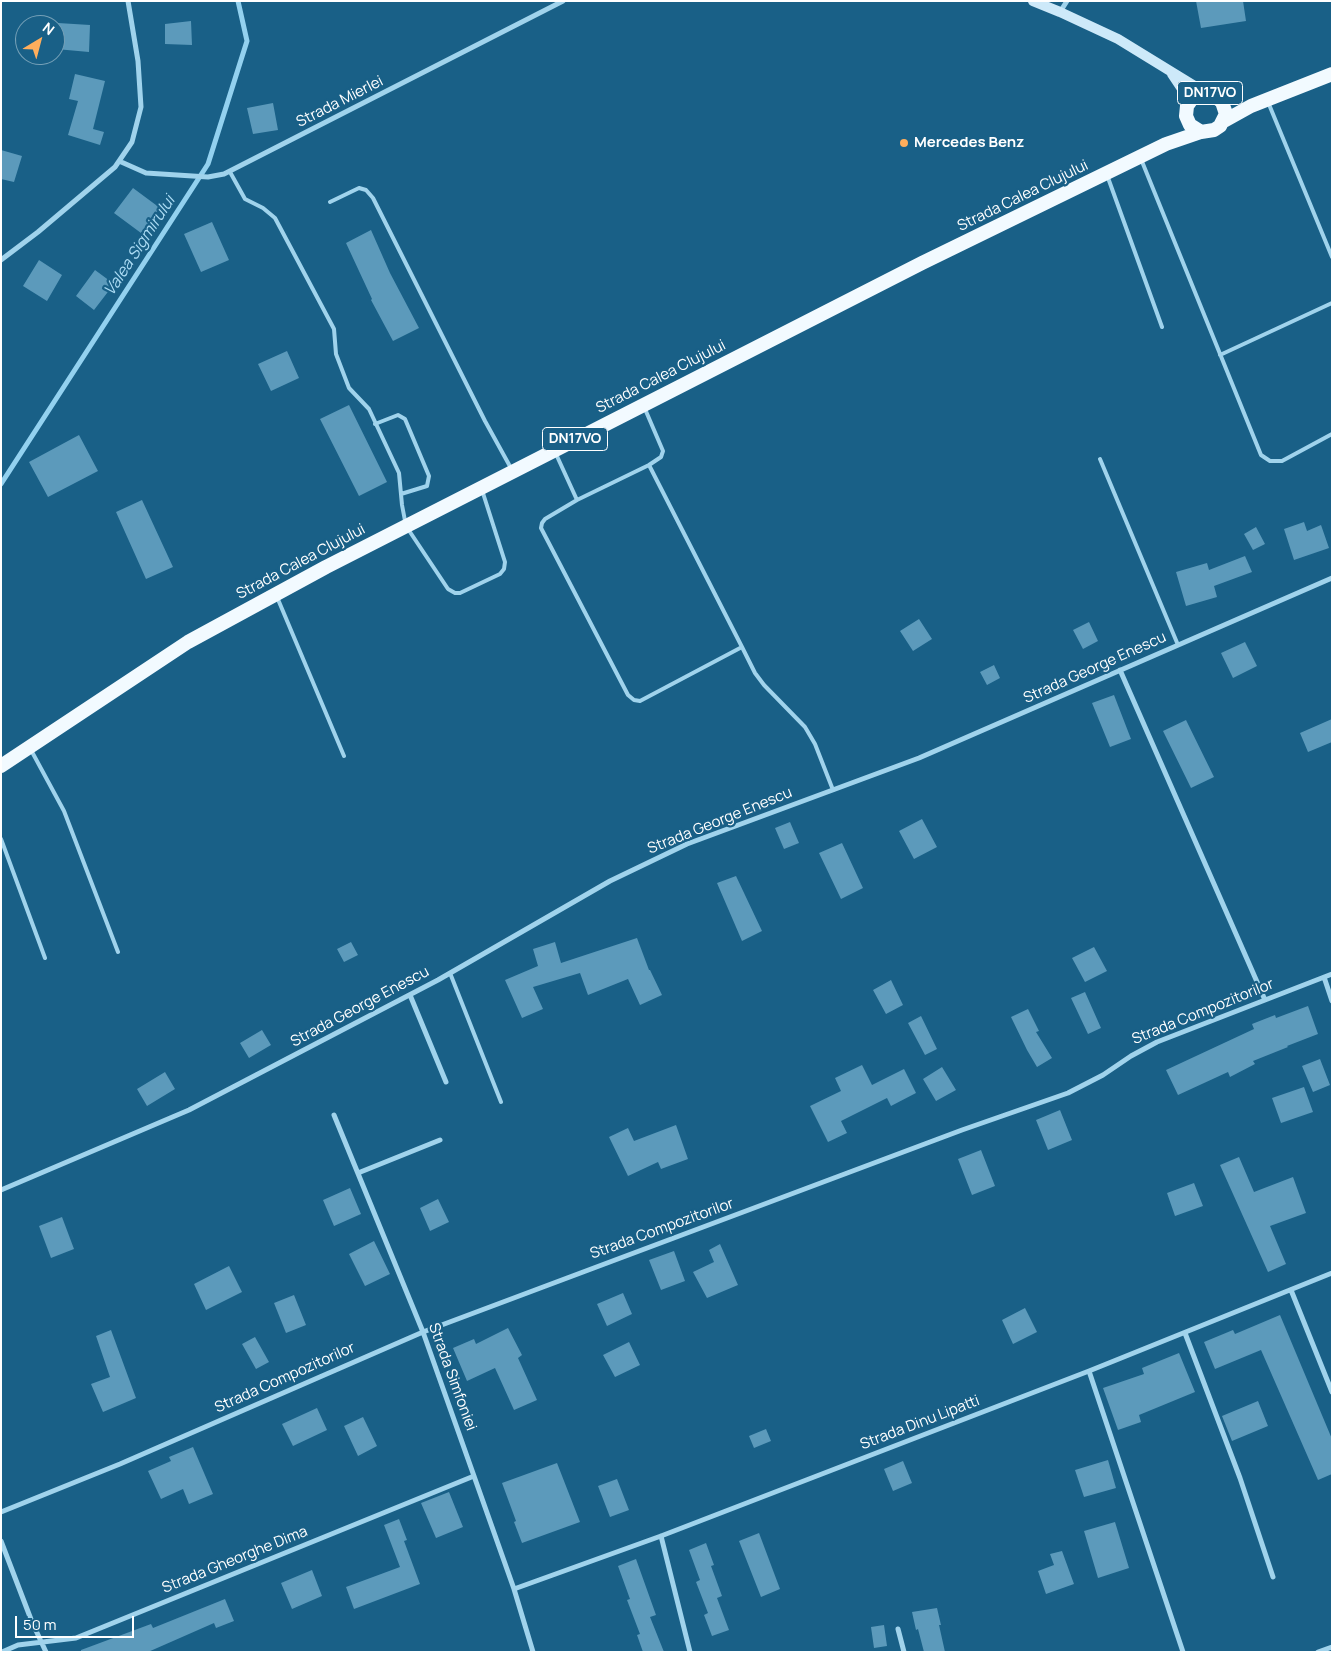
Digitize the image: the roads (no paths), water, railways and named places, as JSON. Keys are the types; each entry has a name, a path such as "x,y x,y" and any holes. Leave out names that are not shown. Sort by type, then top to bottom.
{"highway":[{"name":"Strada Calea Clujului","path":"1,766 188,642 276,593 922,263 1166,144 1214,130 1224,121 1251,106 1332,74"},
{"name":"DN17VO","path":"1202,132 1190,125 1187,119 1186,113 1194,96 1206,93 1218,97 1226,114 1224,121"},
{"name":"DN17VO","path":"1222,102 1251,106"},
{"name":"Strada Calea Clujului","path":"1166,144 1187,119"}],"main road":[{"path":"1033,1 1118,40 1206,93"},
{"path":"1170,71 1190,101"}],"street":[{"path":"1,260 115,168 132,142 141,107 138,61 128,1"},
{"name":"Strada Mierlei","path":"119,161 146,172 208,177 230,172 564,1"},
{"path":"1060,12 1067,1"},
{"name":"Strada George Enescu","path":"1,1190 189,1110 410,995 610,881 687,844 919,758 1332,578"},
{"path":"1120,670 1265,1000"},
{"name":"Strada Compozitorilor","path":"1,1512 120,1464 423,1332 962,1130 1068,1093 1103,1075 1130,1056 1157,1042 1332,974"},
{"path":"1324,977 1332,1001"},
{"path":"410,995 446,1082"},
{"name":"Strada Simfoniei","path":"334,1115 423,1332 514,1589 533,1652"},
{"path":"358,1173 440,1140"},
{"name":"Strada Dinu Lipatti","path":"514,1589 661,1536 1089,1371 1332,1273"},
{"path":"1291,1290 1332,1392"},
{"path":"1185,1332 1240,1478 1273,1577"},
{"path":"1089,1371 1183,1652"},
{"name":"Strada Gheorghe Dima","path":"2,1652 18,1645 76,1638 474,1476"},
{"path":"661,1536 690,1652"},
{"path":"1,1541 32,1622 46,1652"},
{"path":"898,1629 904,1652"},
{"path":"1318,1652 1332,1647"}],"lane":[{"path":"1266,99 1332,257"},
{"path":"1140,157 1261,455 1270,462 1282,461 1332,434"},
{"path":"230,172 245,199 264,208 275,218 334,329 336,354 349,388 369,409 399,473 406,526 448,589 454,593 460,593 500,574 504,569 505,562 481,488"},
{"path":"1106,173 1162,327"},
{"path":"330,202 359,188 366,190 373,198 512,472"},
{"path":"1220,355 1332,303"},
{"path":"643,404 664,451 661,457 649,465 577,500 545,519 542,523 542,528 628,695 634,700 640,701 742,647"},
{"path":"375,424 398,415 406,419 430,476 427,486 401,494"},
{"path":"555,450 577,500"},
{"path":"1100,459 1178,645"},
{"path":"649,465 754,673 805,726 815,744 833,790"},
{"path":"276,593 344,756"},
{"path":"30,747 64,810 118,952"},
{"path":"1,839 45,958"},
{"path":"450,973 502,1102"}],"waterway":[{"name":"Valea Sigmirului","path":"1,484 208,164 247,41 238,1"}],"place":[{"name":"Mercedes Benz","path":"904,143"}]}
